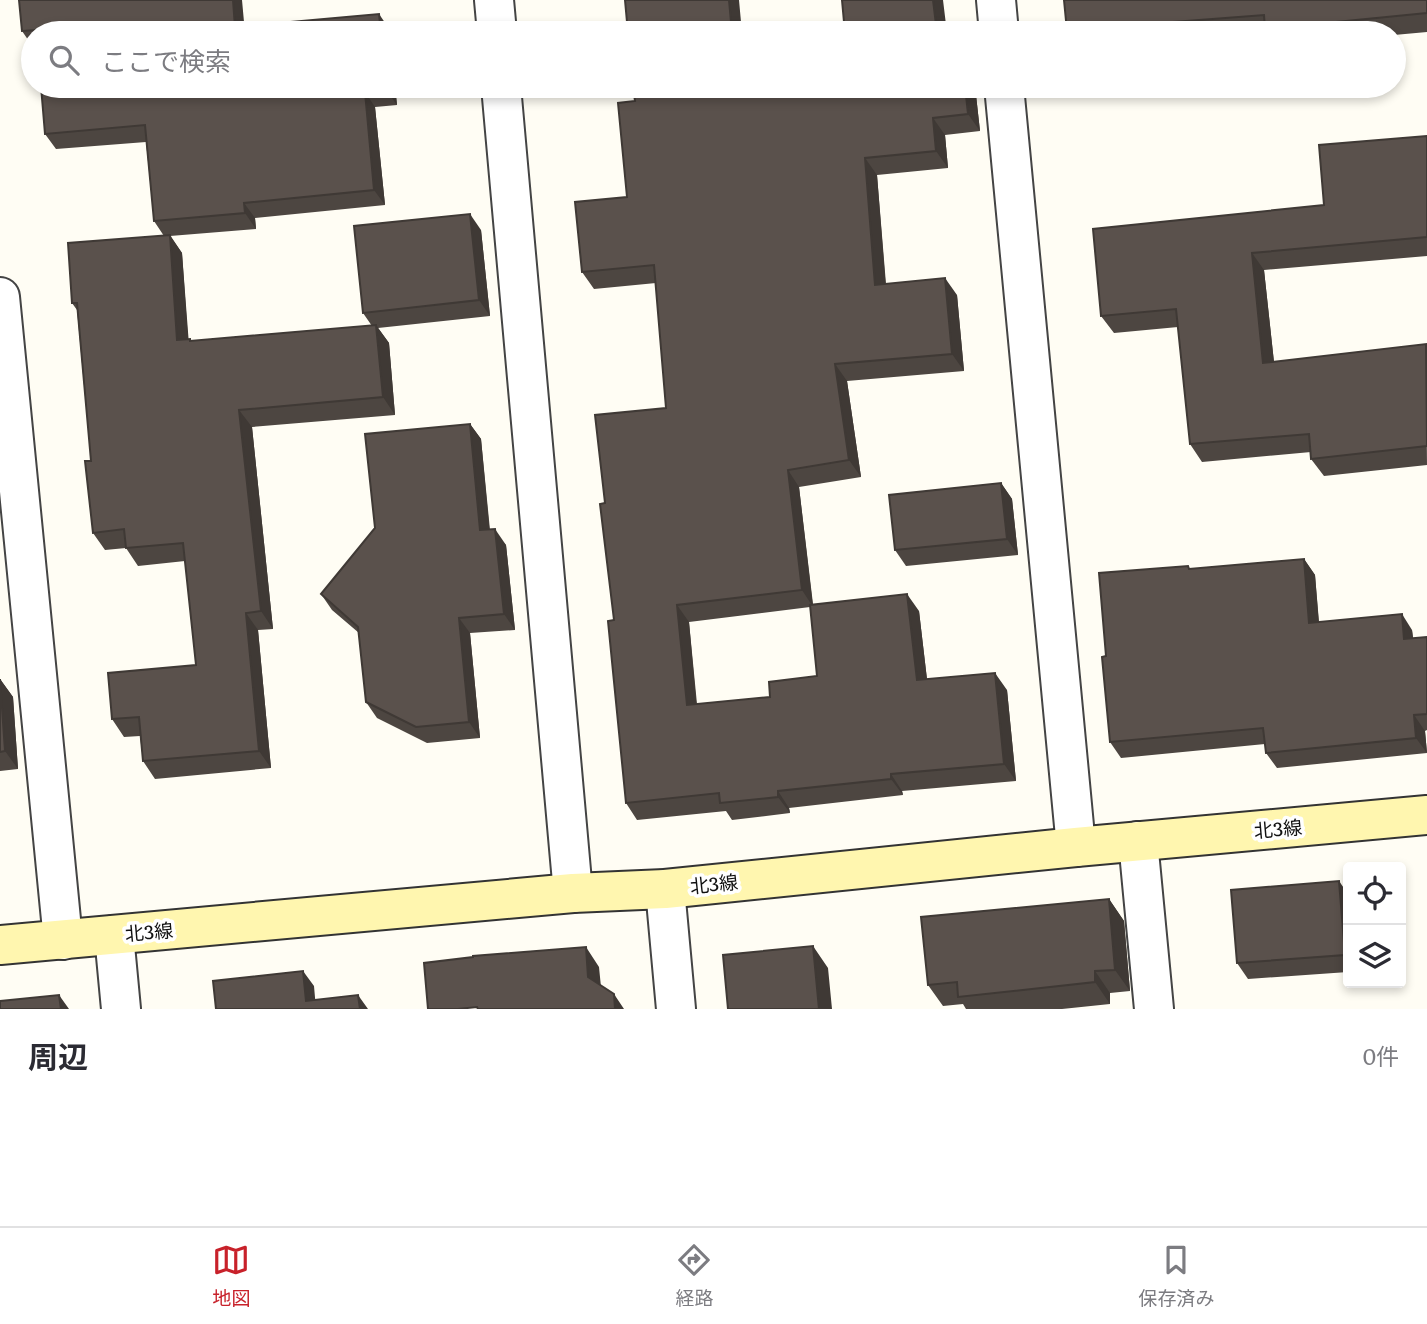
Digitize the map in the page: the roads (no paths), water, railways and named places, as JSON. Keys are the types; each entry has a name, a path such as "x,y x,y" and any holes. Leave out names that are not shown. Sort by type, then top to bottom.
{"street":[{"path":"494,0 496,21"},
{"path":"996,0 998,21"},
{"path":"502,98 573,893"},
{"path":"1005,98 1076,847"},
{"path":"0,298 2,343 63,940"},
{"name":"北3線","path":"0,946 573,893 665,889 1427,815"},
{"path":"1138,841 1154,1009"},
{"path":"665,889 676,1009"},
{"path":"114,935 121,1009"}]}
